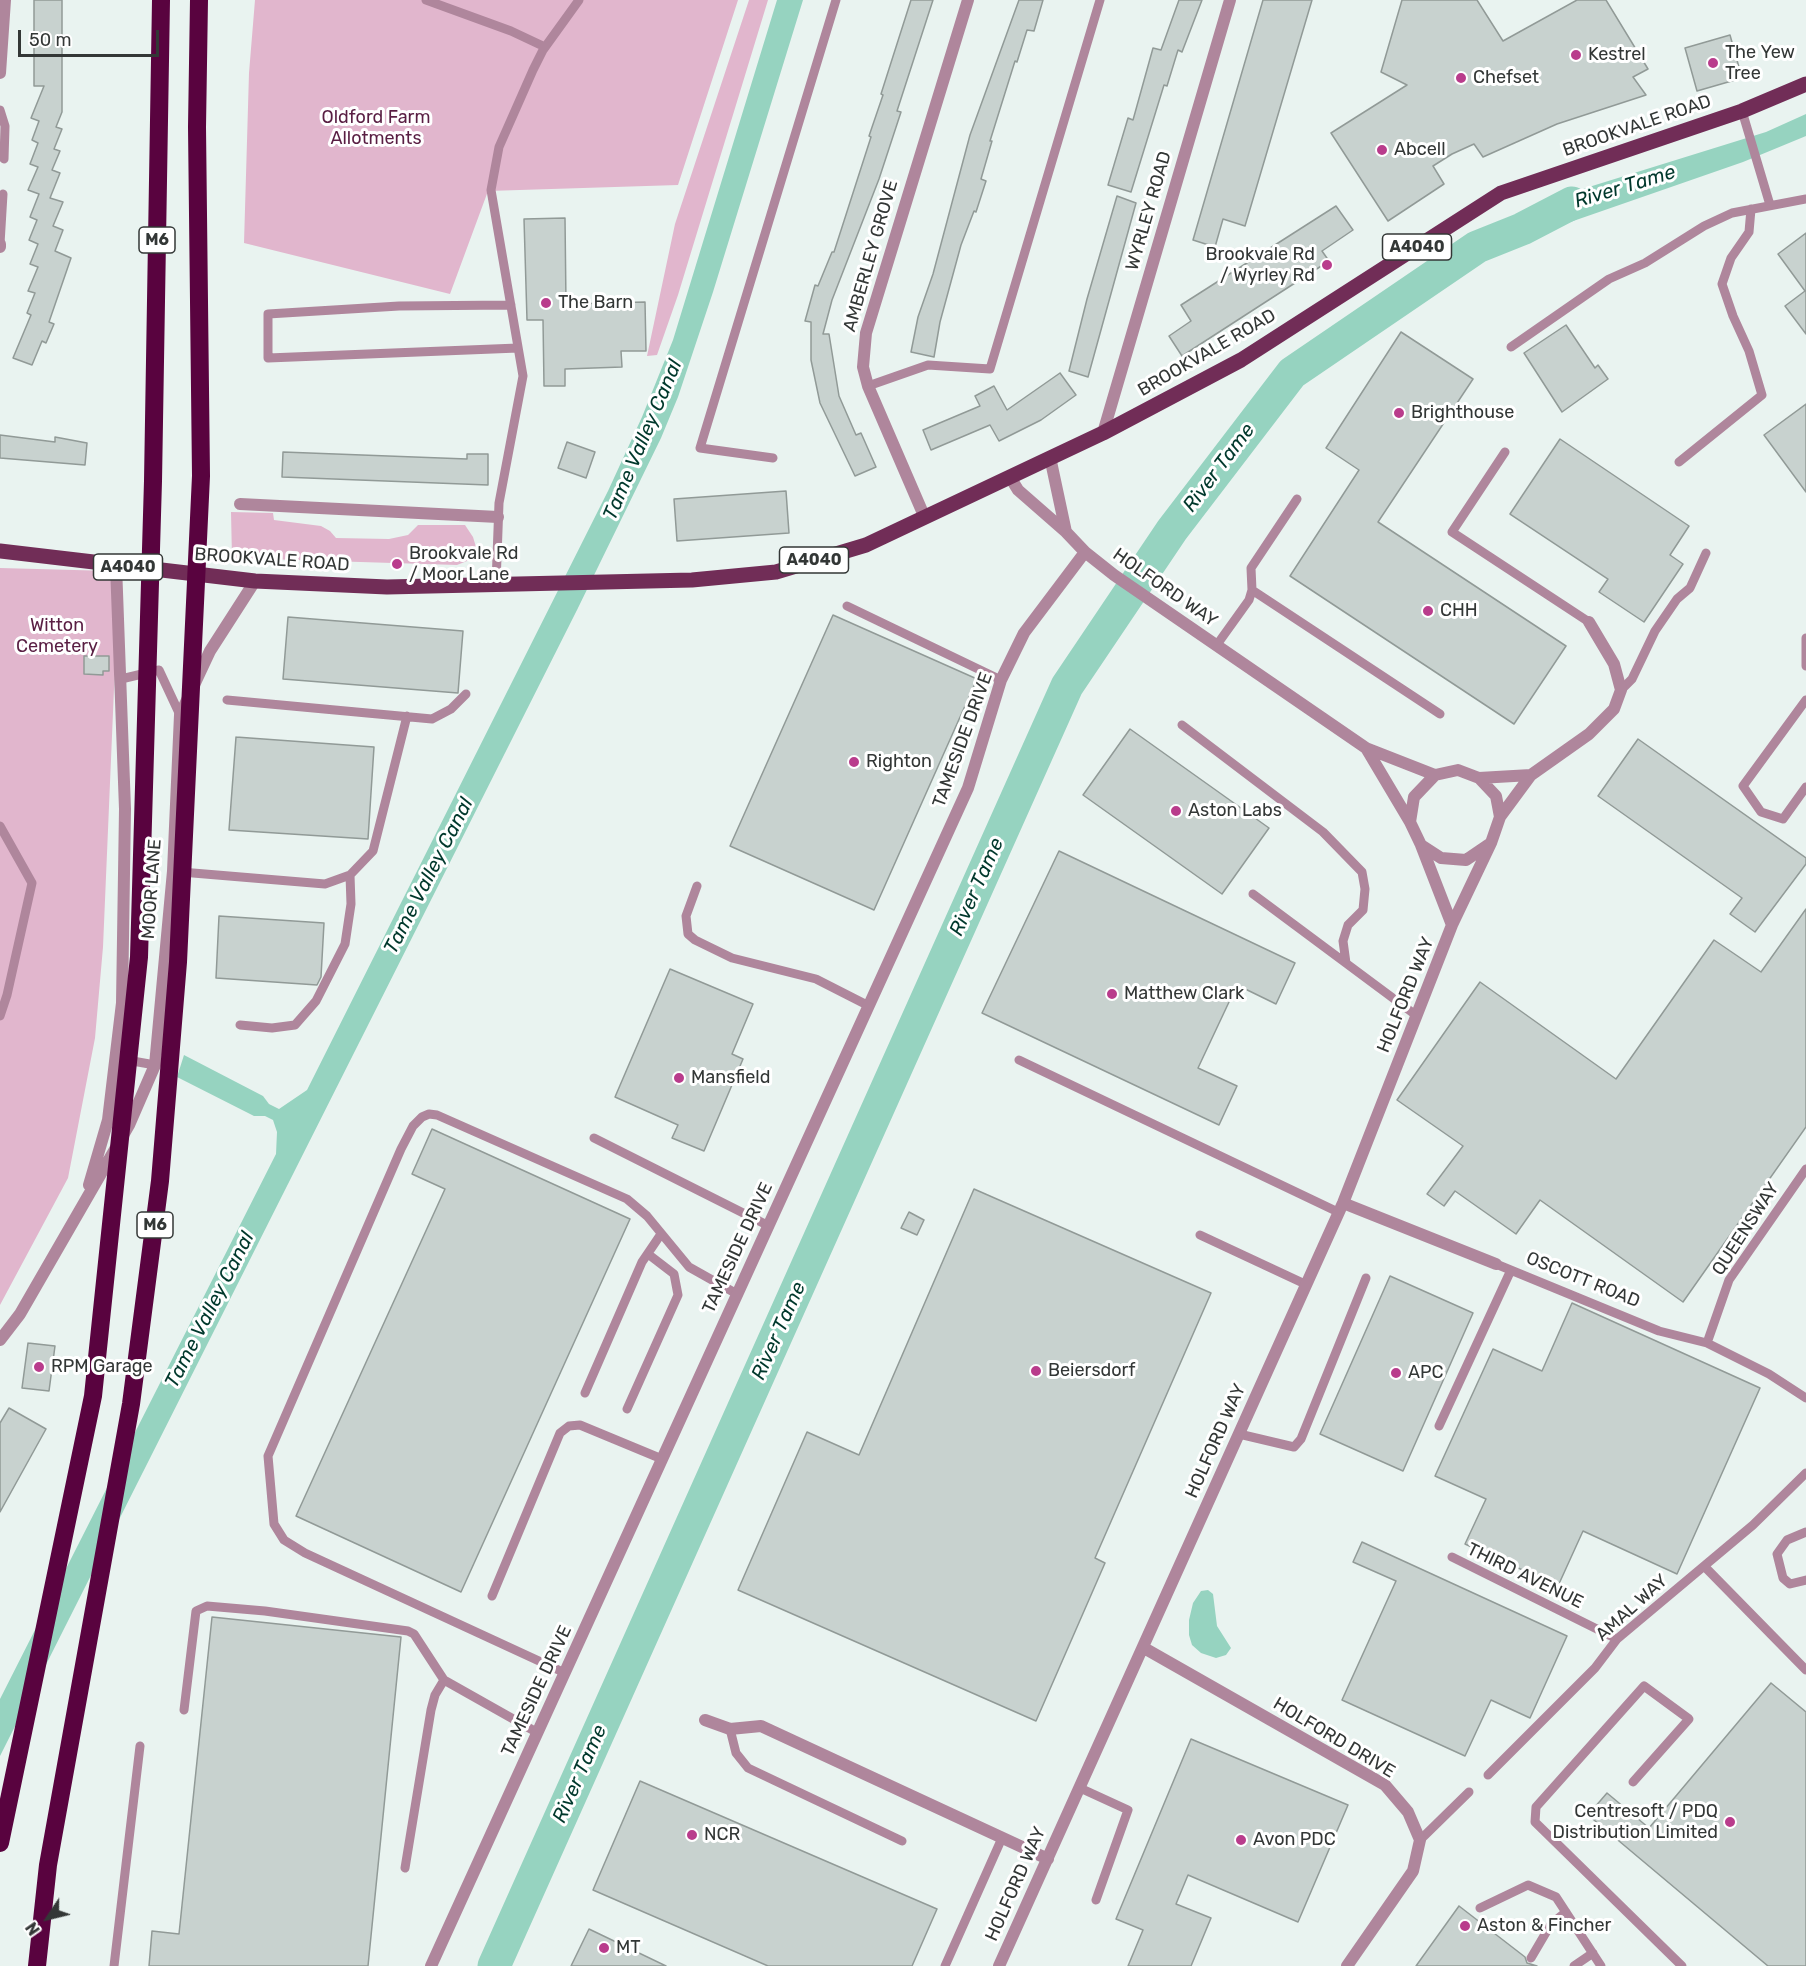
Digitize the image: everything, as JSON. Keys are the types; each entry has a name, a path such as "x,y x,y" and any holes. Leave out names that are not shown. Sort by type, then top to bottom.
{"highway":[{"name":"M6","path":"0,1843 93,1396 139,957 153,481 161,0"},
{"name":"M6","path":"37,1966 48,1864 130,1404 160,1181 178,962 201,476 197,139 199,0"}],"main road":[{"name":"BROOKVALE ROAD","path":"0,551 255,581 387,587 692,580 776,572 866,544 1103,433 1241,360 1501,193 1743,115 1806,84"}],"street":[{"path":"0,73 5,0"},
{"name":"AMBERLEY GROVE","path":"925,518 868,386 863,367 866,333 968,0"},
{"name":"WYRLEY ROAD","path":"1103,433 1230,0"},
{"path":"1050,457 1066,532"},
{"name":"HOLFORD WAY","path":"1010,477 1018,490 1085,552 1168,614 1366,748 1435,775"},
{"path":"240,504 498,518"},
{"name":"TAMESIDE DRIVE","path":"431,1966 968,789 1002,680 1024,633 1085,552"},
{"name":"MOOR LANE","path":"84,1201 108,1120 122,1003 125,809 116,565"},
{"name":"MOOR LANE","path":"0,1340 20,1314 129,1125 154,1065 173,871 180,715 210,651 255,581"},
{"path":"1531,775 1479,778 1458,770 1435,775 1414,797 1410,822 1421,845 1441,858 1466,860 1491,843 1500,817 1531,775 1589,734 1614,709 1621,690 1614,664 1589,622"},
{"name":"HOLFORD WAY","path":"1366,748 1410,822"},
{"path":"1479,778 1496,796 1500,817"},
{"name":"HOLFORD WAY","path":"999,1966 1341,1207 1452,925 1491,843"},
{"name":"HOLFORD WAY","path":"1421,845 1452,925"},
{"name":"OSCOTT ROAD","path":"1341,1207 1496,1264"},
{"name":"HOLFORD DRIVE","path":"1143,1648 1385,1785 1408,1812 1420,1840"},
{"path":"705,1720 730,1729 761,1726 1048,1859"},
{"path":"1347,1966 1413,1871 1420,1840"}],"lane":[{"path":"426,0 511,31 545,47"},
{"path":"496,584 498,518 523,376 491,190 506,129 545,47 579,0"},
{"path":"773,458 700,448 836,0"},
{"path":"868,386 928,365 990,369 1100,0"},
{"path":"0,110 5,126 4,159"},
{"path":"1743,115 1770,205"},
{"path":"0,246 3,194"},
{"path":"1511,347 1609,279 1645,263 1704,226 1732,213 1806,199"},
{"path":"1679,462 1762,395 1749,351 1722,284 1731,258 1749,232 1751,209"},
{"path":"511,305 399,306 268,314 268,358 518,348"},
{"path":"1505,452 1452,532 1589,622"},
{"path":"1216,646 1249,600 1252,590 1251,568 1297,499"},
{"path":"1621,690 1632,679 1655,631 1677,599 1690,588 1706,553"},
{"path":"1252,590 1440,714"},
{"path":"847,606 1002,680"},
{"path":"1806,638 1806,666"},
{"path":"121,679 159,670 180,715"},
{"path":"227,700 432,719 451,709 466,694"},
{"path":"1806,700 1743,786 1761,812 1783,819 1806,787"},
{"path":"173,871 325,884 350,875 373,851 407,716"},
{"path":"1182,725 1323,832 1362,872 1365,889 1363,910 1348,925 1342,941 1346,963"},
{"path":"0,826 32,883 8,995 0,1016"},
{"path":"240,1025 272,1028 295,1026 316,1001 345,944 351,904 350,875"},
{"path":"697,886 686,916 688,933 695,940 732,957 816,979 869,1006"},
{"path":"1253,894 1417,1016"},
{"path":"116,1058 154,1065"},
{"path":"1019,1060 1341,1207"},
{"path":"565,1673 305,1553 284,1540 273,1524 268,1456 401,1149 413,1126 422,1117 429,1114 437,1115 591,1181 627,1199 647,1216 689,1267 738,1294"},
{"path":"594,1138 769,1226"},
{"name":"QUEENSWAY","path":"1707,1343 1729,1280 1806,1169"},
{"path":"585,1393 648,1254 660,1234"},
{"path":"1200,1235 1305,1284"},
{"path":"627,1409 678,1295 674,1274 648,1254"},
{"name":"OSCOTT ROAD","path":"1496,1264 1659,1331 1707,1343 1769,1374 1806,1398"},
{"path":"1439,1426 1511,1270"},
{"path":"1239,1434 1294,1447 1301,1439 1366,1278"},
{"path":"492,1596 560,1433 569,1426 580,1425 663,1459"},
{"name":"AMAL WAY","path":"1488,1775 1595,1668 1617,1639 1753,1525 1806,1473"},
{"path":"1806,1532 1787,1540 1777,1554 1783,1578 1790,1584 1806,1580"},
{"name":"THIRD AVENUE","path":"1452,1557 1617,1639"},
{"path":"1704,1566 1806,1670"},
{"path":"184,1710 196,1611 207,1606 266,1611 408,1631 414,1634 444,1680 538,1733"},
{"path":"405,1868 431,1710 435,1695 444,1680"},
{"path":"1633,1782 1689,1719 1644,1686 1536,1806 1535,1822 1682,1966"},
{"path":"730,1729 736,1753 748,1767 902,1841"},
{"path":"114,1966 140,1746"},
{"path":"1080,1788 1128,1810 1096,1900"},
{"path":"1420,1840 1469,1791"},
{"path":"945,1966 1002,1838"},
{"path":"1480,1908 1528,1884 1556,1897 1601,1966"},
{"path":"1531,1958 1551,1924 1566,1912"},
{"path":"1574,1966 1593,1953"}],"green space":[{"name":"Oldford Farm Allotments","path":"255,0 738,0 678,185 488,191 450,294 244,243 249,73"},
{"path":"749,0 768,0 678,295 657,355 647,356 675,224"},
{"path":"231,512 273,513 274,520 321,526 336,538 389,539 408,535 418,525 465,525 476,547 472,559 457,565 232,558"},
{"name":"Witton Cemetery","path":"0,568 111,571 116,642 103,947 95,1038 68,1178 0,1305"}],"water":[{"name":"Tame Valley Canal","path":"777,0 803,0 713,292 678,397 661,438 577,610 0,1756 0,1699 276,1154 277,1132 273,1120 265,1116 254,1116 177,1077 184,1055 263,1096 269,1104 279,1109 307,1090 608,491 642,417 673,340"},
{"path":"1806,114 1806,136 1743,162 1556,227 1541,231 1522,211 1560,196 1766,132"},
{"path":"1208,1590 1213,1594 1217,1626 1231,1648 1226,1655 1216,1658 1201,1653 1192,1645 1189,1635 1189,1620 1193,1603 1201,1591"}],"building":[{"path":"34,0 62,0 62,112 56,127 62,129 54,149 60,151 52,170 60,173 50,198 63,202 53,226 63,230 55,251 71,258 49,322 54,324 46,343 42,341 32,365 13,358 31,315 27,313 35,293 28,291 38,267 30,264 38,244 29,240 37,220 30,217 39,194 28,190 38,167 30,164 38,143 32,140 39,121 31,118 44,86 34,86"},
{"path":"911,0 933,0 897,111 901,112 879,179 832,300 823,334 829,334 839,396 856,435 861,433 876,467 855,476 820,403 811,360 811,322 805,321 815,285 818,286 832,252 834,252"},
{"path":"1019,0 1043,0 1034,31 1027,30 1017,62 1015,61 990,141 992,141 981,179 986,181 976,212 974,211 961,245 940,322 934,357 911,352 918,317 933,274 970,135"},
{"path":"1179,0 1202,0 1182,52 1178,50 1167,86 1164,85 1131,192 1108,185 1128,118 1133,120 1153,48 1161,50"},
{"path":"1263,0 1312,0 1245,226 1223,219 1215,247 1193,240"},
{"path":"1402,0 1477,0 1503,41 1577,0 1606,0 1648,69 1633,77 1646,95 1557,124 1483,157 1474,144 1452,154 1433,166 1444,184 1388,221 1331,133 1407,85 1381,72"},
{"name":"The Yew Tree","path":"1730,35 1742,78 1697,91 1685,48"},
{"path":"1117,196 1136,203 1088,377 1069,371"},
{"path":"1336,206 1353,230 1322,251 1329,261 1182,356 1169,336 1191,321 1181,305"},
{"name":"The Barn","path":"565,218 566,304 645,302 646,351 621,351 622,367 565,369 565,386 544,386 543,320 527,320 524,219"},
{"path":"1806,233 1806,334 1785,306 1805,291 1778,254"},
{"path":"1566,325 1595,368 1598,365 1608,379 1562,412 1524,353"},
{"name":"CHH","path":"1401,332 1473,379 1378,522 1566,646 1514,724 1290,576 1359,470 1326,448"},
{"path":"1060,373 1076,395 1041,420 999,441 990,425 931,450 923,430 980,406 975,396 994,386 1007,410"},
{"path":"1806,404 1806,492 1764,435"},
{"path":"0,435 55,442 55,437 87,443 85,465 0,458"},
{"path":"1560,439 1689,526 1670,555 1683,564 1644,622 1599,592 1608,579 1510,514"},
{"path":"567,442 595,452 586,478 558,468"},
{"path":"283,452 467,459 467,454 488,454 488,485 282,477"},
{"path":"786,491 789,533 677,541 674,499"},
{"name":"Righton","path":"833,615 977,679 874,910 730,846"},
{"path":"288,617 463,631 458,693 283,679"},
{"path":"84,656 109,656 109,671 103,671 103,675 84,674"},
{"name":"Aston Labs","path":"1130,729 1269,828 1222,894 1083,795"},
{"path":"236,737 374,747 368,839 229,830"},
{"path":"1638,739 1806,858 1806,864 1755,932 1730,914 1742,898 1598,796"},
{"name":"Matthew Clark","path":"1059,851 1295,963 1276,1004 1237,985 1198,1068 1237,1086 1219,1125 982,1013"},
{"path":"1806,909 1806,1127 1683,1302 1540,1200 1516,1234 1455,1191 1444,1206 1427,1194 1463,1146 1397,1100 1480,982 1616,1079 1714,940 1761,972"},
{"path":"219,916 324,923 321,977 317,985 216,978"},
{"name":"Mansfield","path":"670,969 753,1004 732,1054 743,1059 704,1151 672,1138 678,1125 615,1097"},
{"path":"432,1129 630,1219 461,1592 296,1516 445,1189 412,1174"},
{"path":"974,1189 1211,1293 1095,1558 1105,1563 1036,1721 738,1590 807,1432 859,1455"},
{"path":"909,1212 924,1220 917,1235 901,1228"},
{"name":"APC","path":"1390,1276 1473,1313 1403,1471 1320,1434"},
{"path":"1572,1303 1760,1388 1677,1574 1583,1531 1558,1586 1465,1544 1486,1499 1435,1476 1493,1349 1542,1371"},
{"name":"RPM Garage","path":"28,1343 55,1346 49,1391 22,1388"},
{"path":"9,1408 46,1429 0,1512 0,1423"},
{"path":"1362,1542 1567,1636 1530,1718 1491,1700 1465,1756 1342,1700 1396,1581 1353,1562"},
{"path":"212,1617 401,1637 368,1966 149,1966 152,1931 179,1934"},
{"name":"Centresoft / PDQ Distribution Limited","path":"1771,1683 1806,1712 1806,1966 1768,1966 1588,1815 1607,1793 1649,1828"},
{"name":"Avon PDC","path":"1191,1739 1348,1805 1298,1922 1188,1875 1176,1904 1211,1918 1191,1966 1128,1966 1143,1930 1116,1919"},
{"name":"NCR","path":"640,1781 937,1909 912,1966 768,1966 593,1890"},
{"name":"Aston & Fincher","path":"1459,1906 1525,1957 1527,1963 1537,1966 1416,1966"},
{"name":"MT","path":"589,1929 666,1966 571,1966"}],"waterway":[{"name":"River Tame","path":"494,1966 1067,686 1172,530 1292,373 1477,247 1522,229 1572,203"}],"place":[{"name":"Kestrel","path":"1576,55"},
{"name":"The Yew Tree","path":"1713,63"},
{"name":"Chefset","path":"1461,78"},
{"name":"Abcell","path":"1382,150"},
{"name":"Brookvale Rd / Wyrley Rd","path":"1327,265"},
{"name":"The Barn","path":"546,303"},
{"name":"Brighthouse","path":"1399,413"},
{"name":"Brookvale Rd / Moor Lane","path":"397,564"},
{"name":"CHH","path":"1428,611"},
{"name":"Righton","path":"854,762"},
{"name":"Aston Labs","path":"1176,811"},
{"name":"Matthew Clark","path":"1112,994"},
{"name":"Mansfield","path":"679,1078"},
{"name":"RPM Garage","path":"39,1367"},
{"name":"Beiersdorf","path":"1036,1371"},
{"name":"APC","path":"1396,1373"},
{"name":"Centresoft / PDQ Distribution Limited","path":"1730,1822"},
{"name":"NCR","path":"692,1835"},
{"name":"Avon PDC","path":"1241,1840"},
{"name":"Aston & Fincher","path":"1465,1926"},
{"name":"MT","path":"604,1948"}]}
